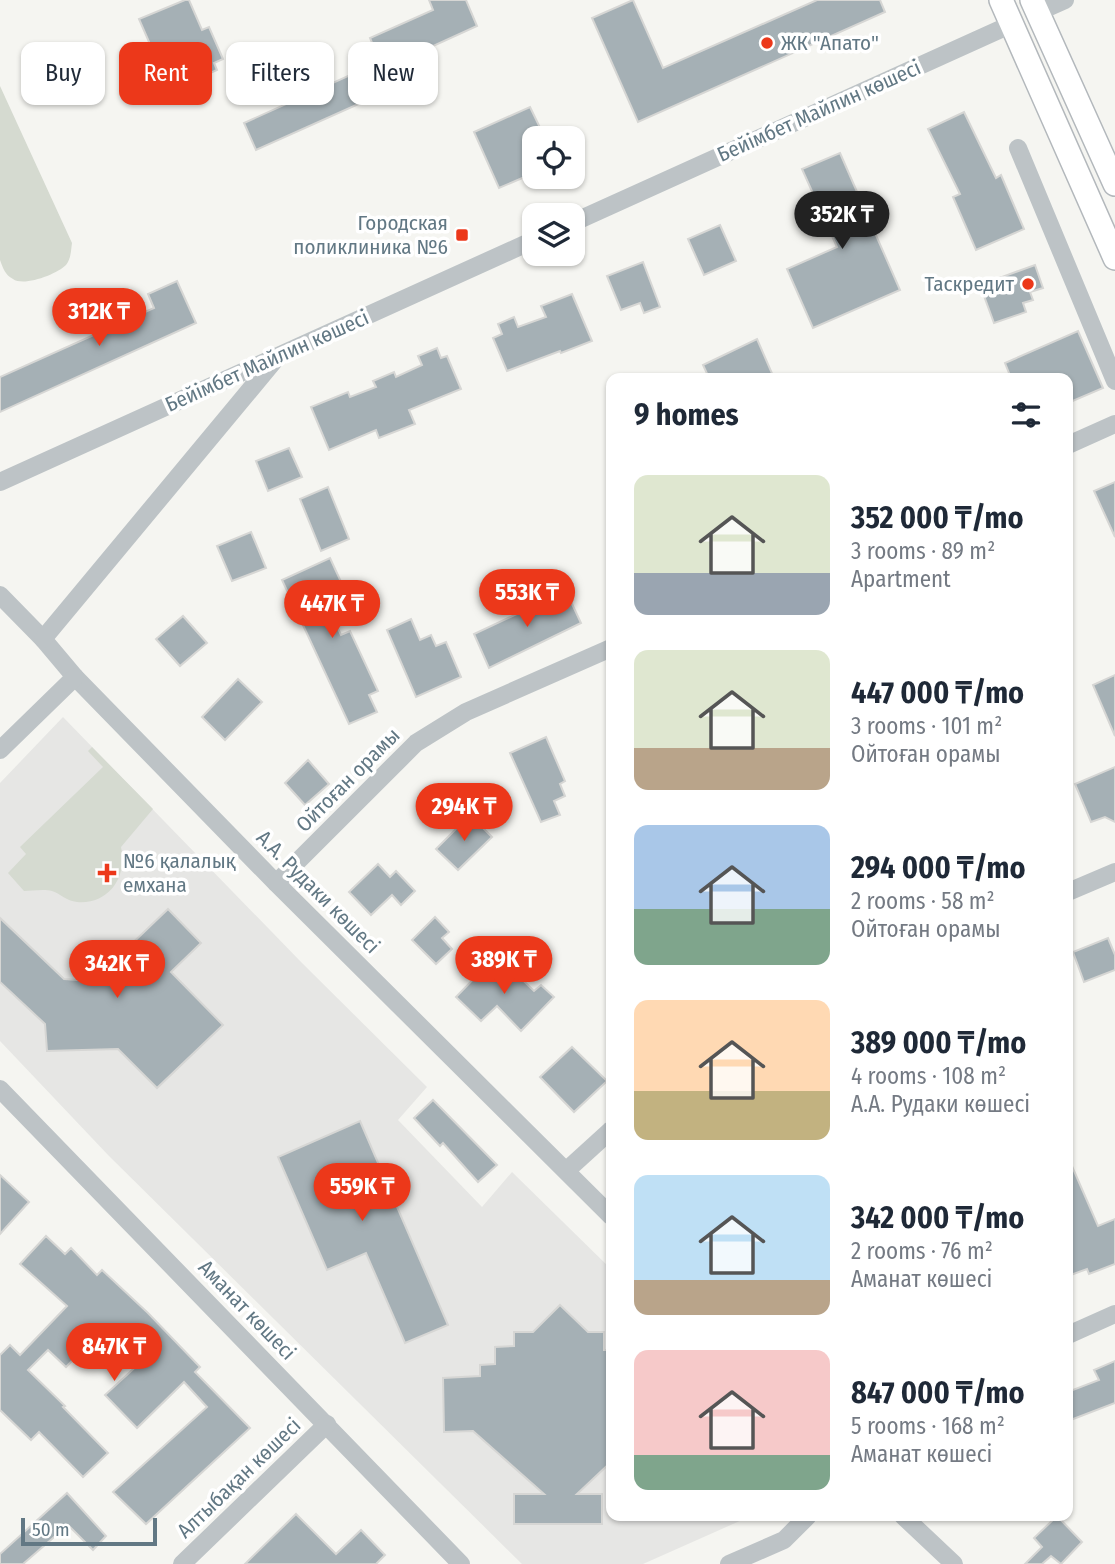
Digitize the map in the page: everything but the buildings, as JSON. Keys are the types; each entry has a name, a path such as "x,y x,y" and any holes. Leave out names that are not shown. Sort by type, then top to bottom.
{"main road":[{"path":"1001,0 1115,258"},
{"path":"1035,6 1115,184"},
{"name":"Бейімбет Майлин көшесі","path":"1012,24 1035,6"}],"street":[{"name":"Бейімбет Майлин көшесі","path":"1035,6 1065,0"},
{"name":"Бейімбет Майлин көшесі","path":"585,217 1012,24"},
{"path":"1018,148 1115,382"},
{"name":"Бейімбет Майлин көшесі","path":"0,482 522,245"},
{"path":"43,639 279,356"},
{"path":"1073,443 1115,424"},
{"name":"А.А. Рудаки көшесі","path":"0,595 75,677 276,883 606,1211"},
{"name":"Ойтоған орамы","path":"276,883 416,743 466,712 606,650"},
{"path":"0,750 75,677"},
{"path":"1073,890 1115,872"},
{"name":"Аманат көшесі","path":"0,1088 461,1564"},
{"path":"567,1170 606,1135"},
{"path":"1073,1333 1115,1314"},
{"name":"Алтыбақан көшесі","path":"182,1564 327,1424"},
{"path":"729,1564 784,1540 803,1521"},
{"path":"908,1521 954,1564"}],"shaded area":[{"path":"0,86 72,243 70,257 62,269 32,280 18,281 10,277 0,260"},
{"path":"63,717 302,963 427,1087 398,1120 482,1207 512,1172 606,1264 606,1521 740,1521 643,1564 522,1564 109,1156 0,1041 0,783"},
{"path":"92,747 153,809 121,847 122,868 119,878 107,894 88,902 77,902 52,891 24,891 8,873 26,854 20,847 103,767 88,751"}],"place":[{"name":"ЖК \"Апато\"","path":"767,43"},
{"name":"Городская поликлиника №6","path":"462,235"},
{"name":"Таскредит","path":"1028,284"},
{"name":"№6 қалалық емхана","path":"107,873"}]}
